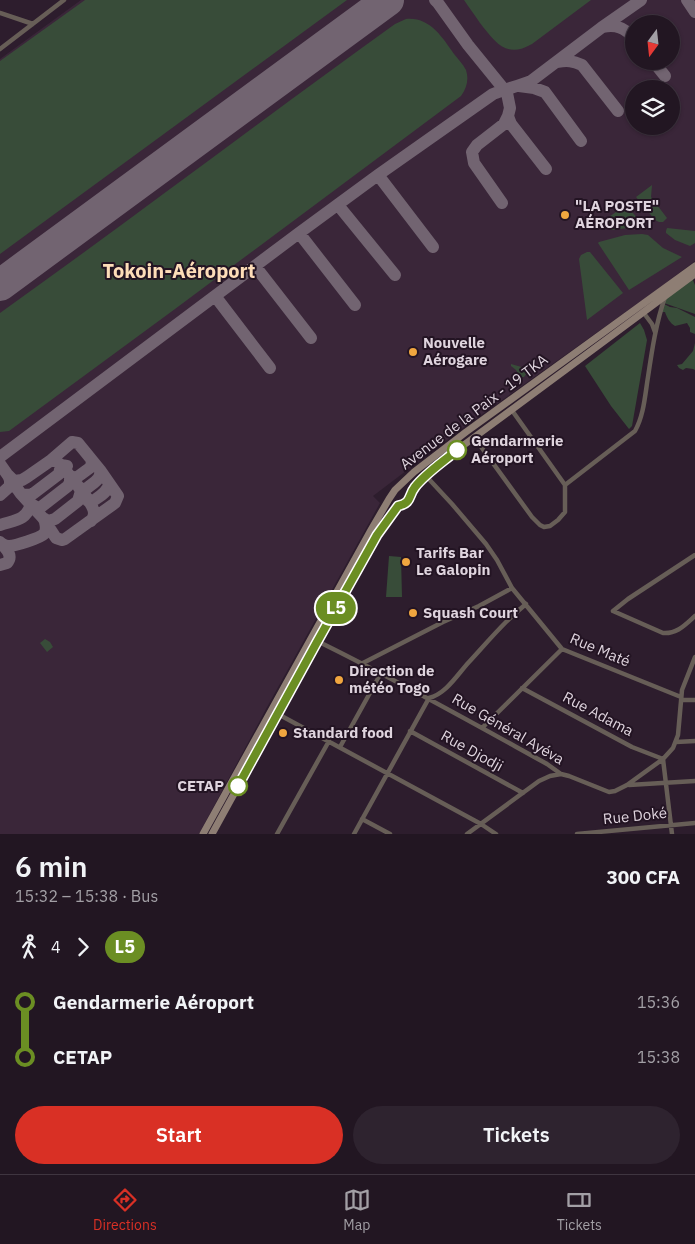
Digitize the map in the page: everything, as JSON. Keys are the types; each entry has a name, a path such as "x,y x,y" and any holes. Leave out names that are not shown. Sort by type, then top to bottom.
{"main road":[{"name":"Avenue de la Paix - 19 TKA","path":"202,834 380,513 395,490 419,468 466,432 695,266"},
{"name":"Avenue de la Paix - 19 TKA","path":"212,834 377,535 398,506 410,500 415,486 474,438 695,274"},
{"path":"211,817 219,821"}],"street":[{"path":"0,49 64,0"},
{"path":"0,13 33,24"},
{"path":"565,485 635,431 640,421 655,334 666,296"},
{"path":"643,312 652,324 655,334"},
{"path":"474,438 532,517 544,527 550,526 563,515 566,508 565,485 512,410"},
{"name":"Rue Maté","path":"426,476 486,544 512,588 562,649 681,698"},
{"path":"695,555 613,611 663,633 674,633 695,616"},
{"path":"363,663 512,588"},
{"path":"354,834 429,698 439,694 452,682 506,622 526,604"},
{"name":"Rue Général Ayéva","path":"317,642 363,663 429,698 547,764 561,774 609,792 627,785"},
{"path":"482,728 562,649"},
{"path":"627,785 663,760 676,742 683,686 695,657"},
{"path":"340,747 381,673"},
{"name":"Rue Adama","path":"522,688 632,747 663,760"},
{"path":"681,698 695,700"},
{"path":"271,710 387,772 496,834"},
{"name":"Rue Djodji","path":"410,731 523,793"},
{"path":"277,834 329,741"},
{"path":"676,742 695,741"},
{"path":"663,760 672,834"},
{"path":"467,834 544,778 561,774"},
{"path":"627,785 695,781"},
{"path":"362,819 390,834"},
{"name":"Rue Doké","path":"577,834 695,822"}],"shaded area":[{"path":"81,0 695,0 695,261 460,430 373,496 380,503 199,834 0,834 0,59"}],"green space":[{"path":"85,0 347,0 0,254 0,61"},
{"path":"464,0 591,0 532,44 515,50 508,49 496,42"},
{"path":"406,19 422,21 434,29 466,70 466,87 461,96 9,431 0,432 0,313 395,24"},
{"path":"652,185 651,197 667,218 663,222 655,220 636,197"},
{"path":"626,205 640,223 636,227 612,230 608,228 603,221"},
{"path":"667,228 695,231 695,243 690,246 675,240 666,233"},
{"path":"625,235 648,235 663,248 682,257 629,290 598,243"},
{"path":"590,252 623,293 587,320 579,259 581,255"},
{"path":"692,278 695,285 695,314 664,303 665,297"},
{"path":"664,304 695,317 695,334 690,332 687,323 675,326 665,312 662,312"},
{"path":"640,323 647,340 632,426 629,429 611,406 585,366"},
{"path":"695,343 695,370 679,368 677,365 682,364 693,351"},
{"path":"511,364 525,368 527,373 524,377 520,377"},
{"path":"389,556 401,557 402,597 386,597"},
{"path":"45,639 53,647 47,652 40,643"}],"taxiway":[{"path":"435,0 507,93 510,108 504,124 477,145 472,152 474,163 502,203"},
{"path":"0,457 378,175 493,94 531,81 641,0"},
{"path":"687,0 695,12"},
{"path":"603,27 612,26 625,31"},
{"path":"558,62 570,61 582,65 618,111"},
{"path":"660,70 665,76"},
{"path":"519,86 545,92 581,141"},
{"path":"508,116 511,124 546,169"},
{"path":"378,175 433,247"},
{"path":"338,205 395,275"},
{"path":"299,233 355,305"},
{"path":"255,266 311,338"},
{"path":"215,296 270,368"},
{"path":"0,464 21,494 43,518 56,538 62,540 115,503 118,496 78,443 72,442 50,461 22,480 14,481 8,475 10,480 10,486 0,495"},
{"path":"50,461 56,461 61,465 85,496 93,508 94,513 91,521"},
{"path":"70,476 76,478 91,467 92,461"},
{"path":"21,494 31,495 59,474 61,465 67,466"},
{"path":"79,488 86,489 96,481 100,476 100,470"},
{"path":"0,525 23,517 31,504 38,508 41,507 68,486 70,476"},
{"path":"88,501 93,501 103,494 109,484"},
{"path":"43,518 48,521 55,519 78,501 81,491"},
{"path":"1,543 6,546 12,546 38,538 45,532 45,522"},
{"path":"0,542 10,557 7,563 0,565"}],"runway":[{"path":"0,285 388,0"}],"bus line":[{"name":"L5","path":"238,786 377,535 398,506 410,500 415,486 457,450"}],"place":[{"name":"\"LA POSTE\" AÉROPORT","path":"565,215"},
{"name":"Nouvelle Aérogare","path":"413,352"},
{"name":"Gendarmerie Aéroport","path":"457,450"},
{"name":"Tarifs Bar Le Galopin","path":"406,562"},
{"name":"Squash Court","path":"413,613"},
{"name":"Direction de météo Togo","path":"339,680"},
{"name":"Standard food","path":"283,733"},
{"name":"CETAP","path":"238,786"}],"district":[{"name":"Tokoin-Aéroport","path":"179,271"}]}
